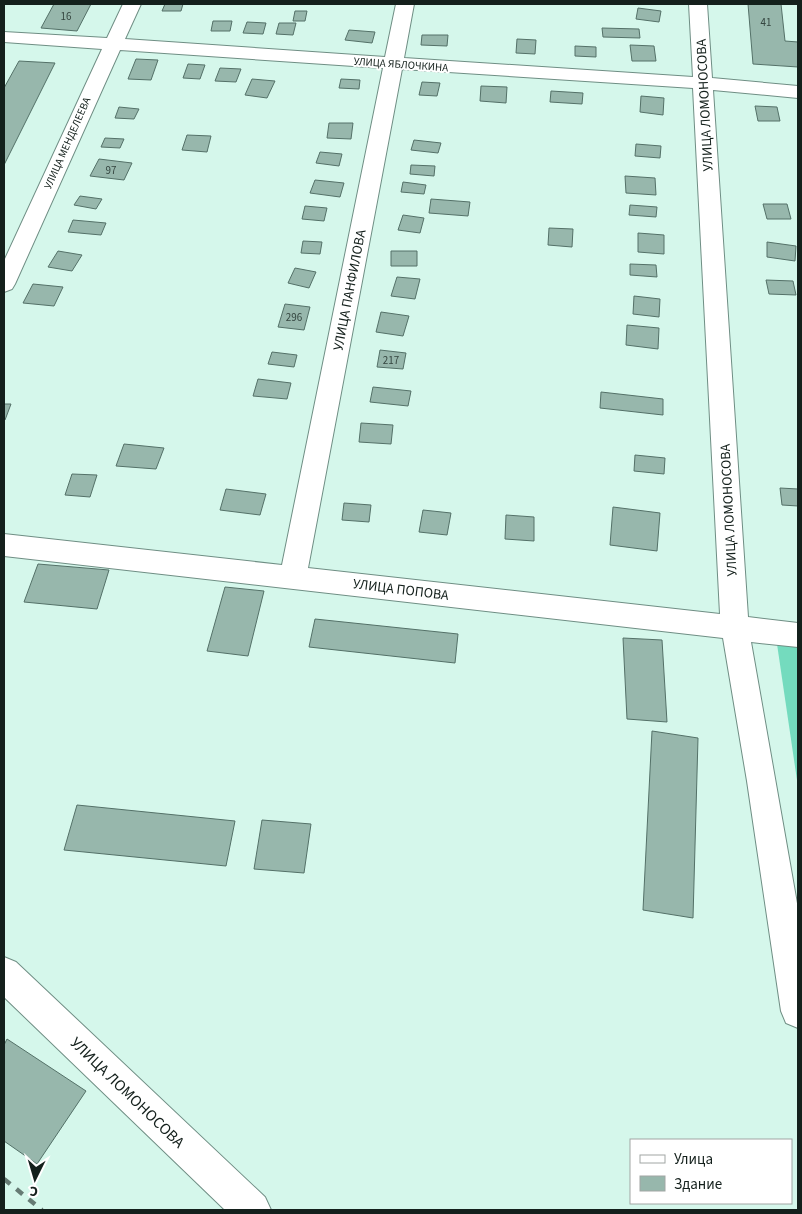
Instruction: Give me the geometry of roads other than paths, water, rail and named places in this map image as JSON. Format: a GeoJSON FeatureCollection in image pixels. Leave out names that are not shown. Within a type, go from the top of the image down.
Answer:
{"type":"FeatureCollection","features":[{"type":"Feature","properties":{"kind":"street","name":"УЛИЦА МЕНДЕЛЕЕВА"},"geometry":{"type":"LineString","coordinates":[[4,284],[112,44],[132,4]]}},
{"type":"Feature","properties":{"kind":"street","name":"УЛИЦА ПАНФИЛОВА"},"geometry":{"type":"LineString","coordinates":[[293,576],[406,4]]}},
{"type":"Feature","properties":{"kind":"street","name":"УЛИЦА ЛОМОНОСОВА"},"geometry":{"type":"LineString","coordinates":[[698,4],[735,628],[762,781],[798,1011]]}},
{"type":"Feature","properties":{"kind":"street","name":"УЛИЦА ЯБЛОЧКИНА"},"geometry":{"type":"LineString","coordinates":[[4,37],[798,92]]}},
{"type":"Feature","properties":{"kind":"street","name":"УЛИЦА ПОПОВА"},"geometry":{"type":"LineString","coordinates":[[4,545],[293,576],[798,635]]}},
{"type":"Feature","properties":{"kind":"street","name":"УЛИЦА ЛОМОНОСОВА"},"geometry":{"type":"LineString","coordinates":[[4,974],[252,1210]]}},
{"type":"Feature","properties":{"kind":"railway"},"geometry":{"type":"LineString","coordinates":[[4,1179],[42,1210]]}}]}
